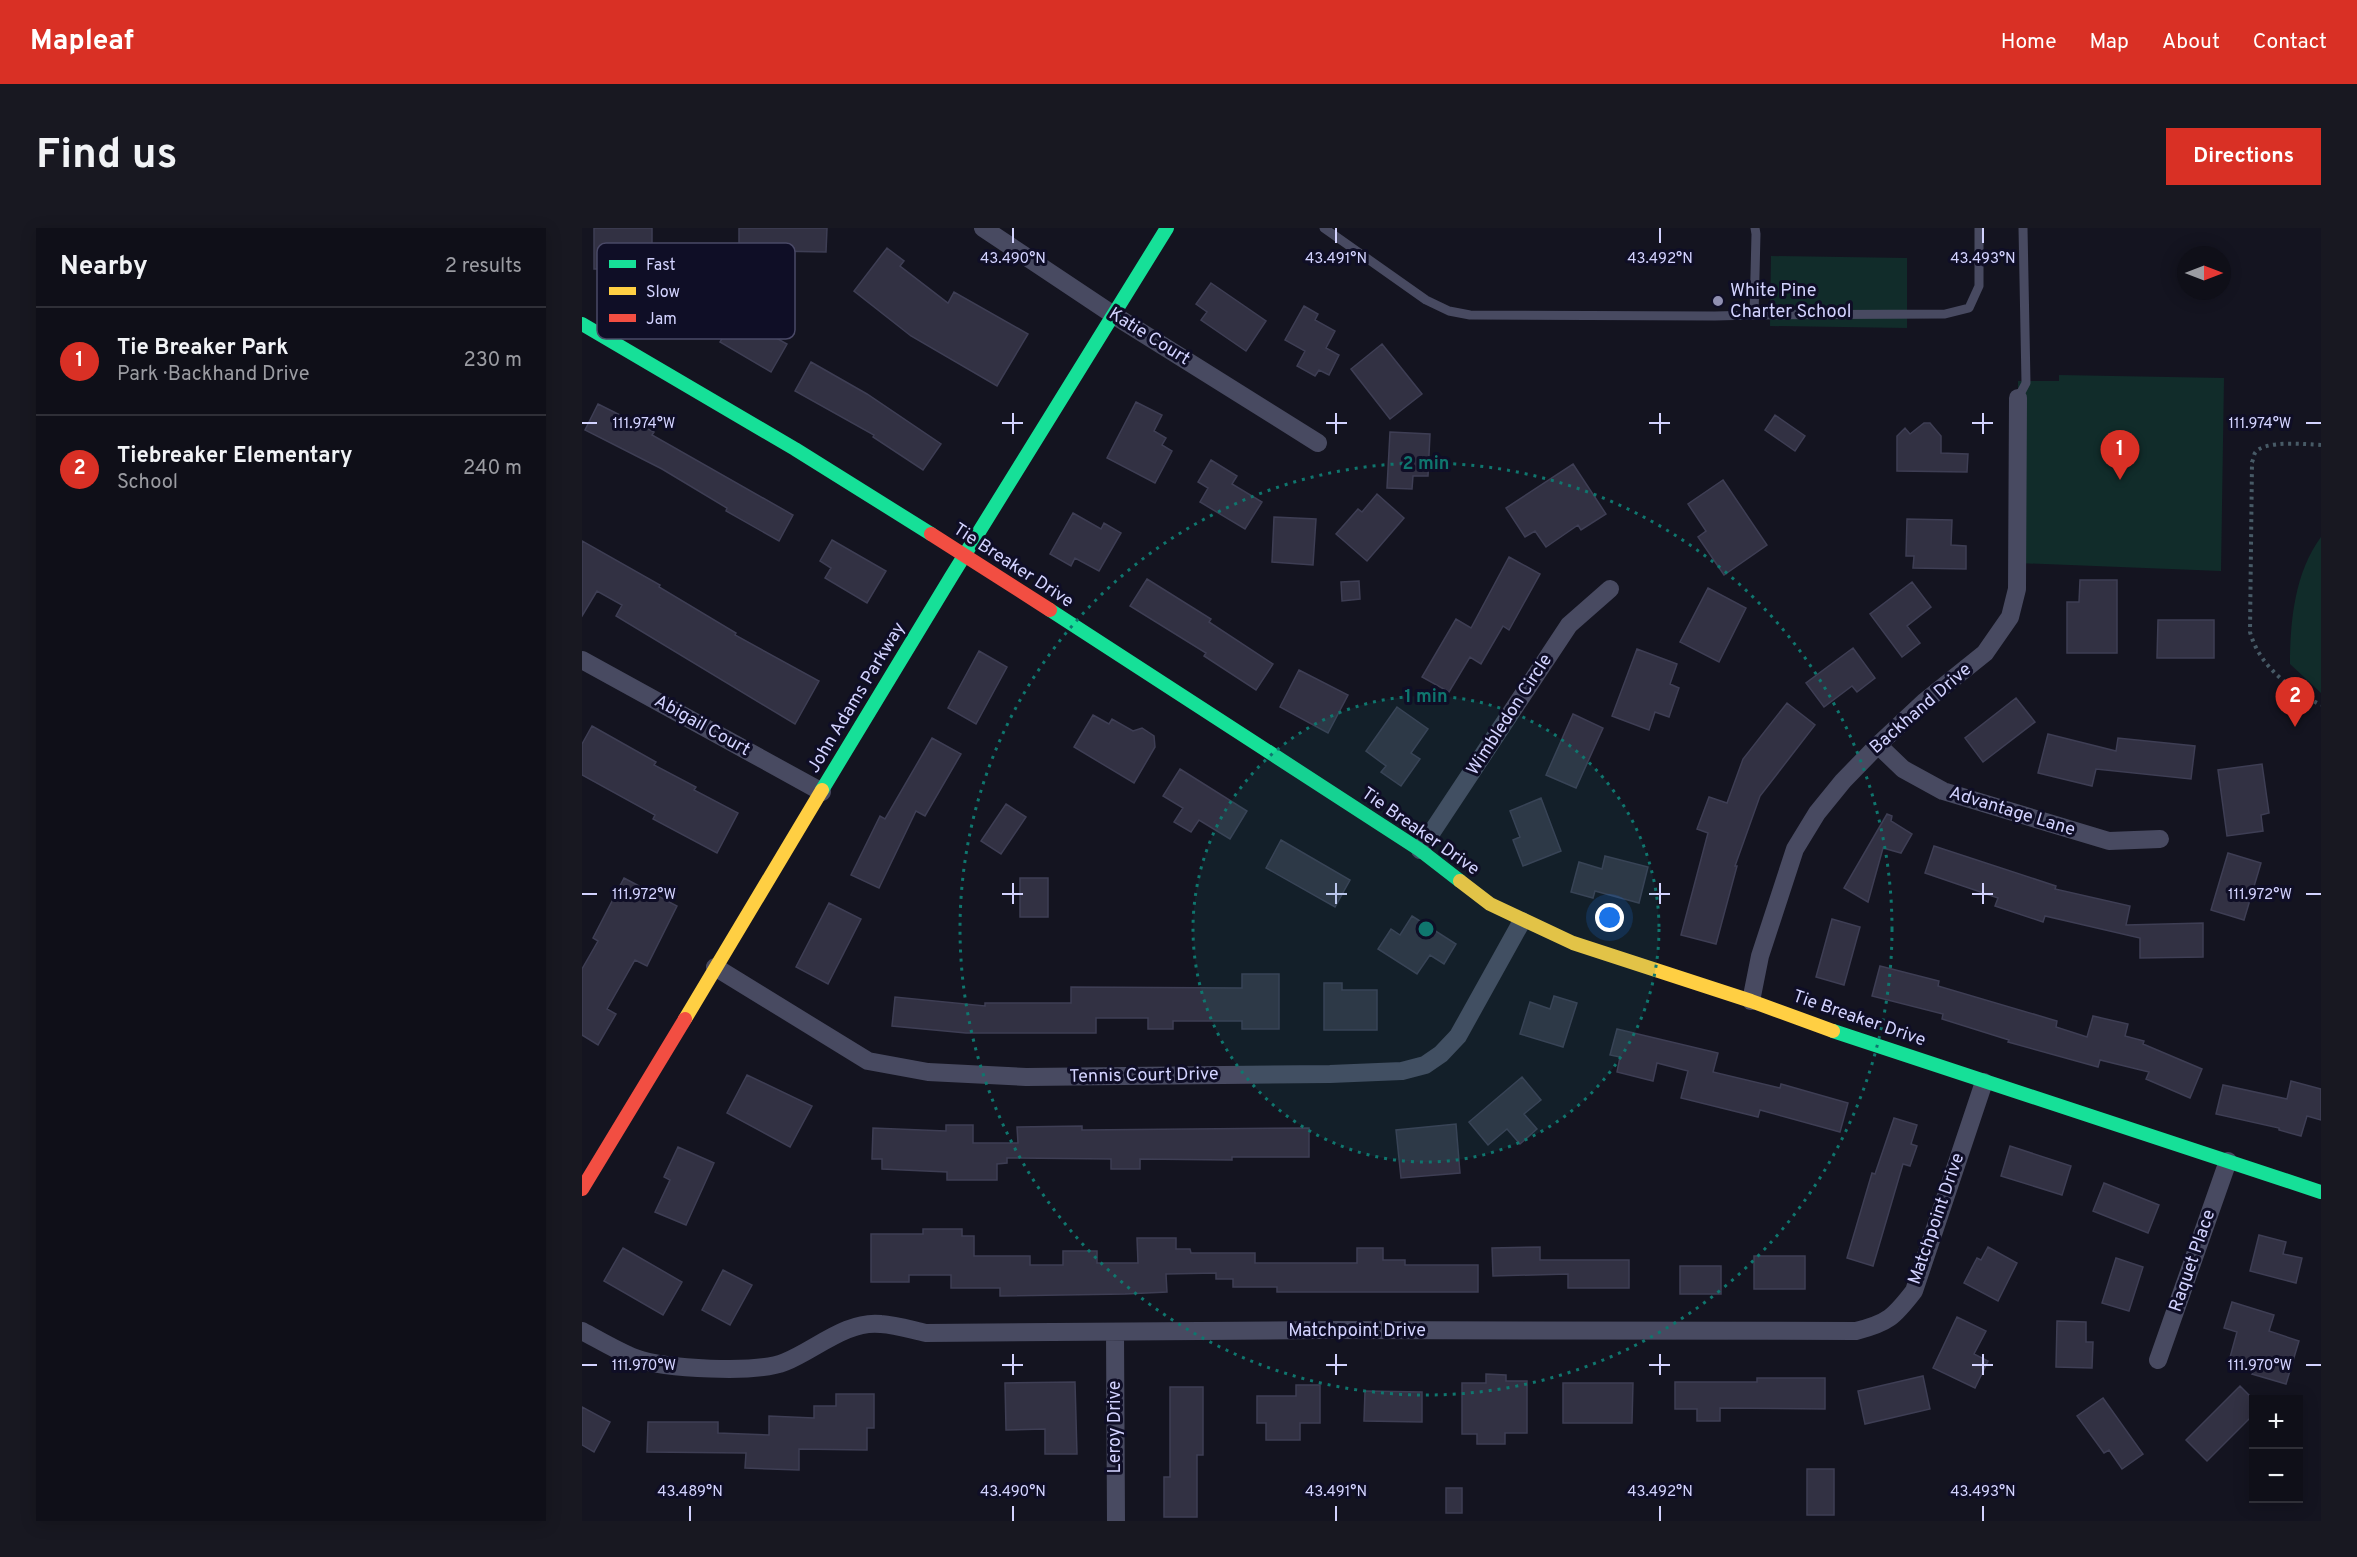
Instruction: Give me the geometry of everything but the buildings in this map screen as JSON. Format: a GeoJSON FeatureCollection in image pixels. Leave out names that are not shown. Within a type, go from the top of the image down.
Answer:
{"type":"FeatureCollection","features":[{"type":"Feature","properties":{"kind":"street","name":"Katie Court"},"geometry":{"type":"LineString","coordinates":[[983,228],[1112,314],[1318,443]]}},
{"type":"Feature","properties":{"kind":"street","name":"John Adams Parkway"},"geometry":{"type":"LineString","coordinates":[[582,1189],[964,555],[1167,228]]}},
{"type":"Feature","properties":{"kind":"street","name":"Tie Breaker Drive"},"geometry":{"type":"LineString","coordinates":[[582,324],[597,333]]}},
{"type":"Feature","properties":{"kind":"street","name":"Tie Breaker Drive"},"geometry":{"type":"LineString","coordinates":[[607,339],[808,457],[964,555],[1420,850],[1490,904],[1522,921],[1573,943],[1750,1001],[1854,1039],[1984,1082],[2029,1094],[2321,1192]]}},
{"type":"Feature","properties":{"kind":"street","name":"Backhand Drive"},"geometry":{"type":"LineString","coordinates":[[1750,1001],[1760,956],[1796,849],[1817,813],[1843,781],[1878,745],[1924,702],[1985,653],[2010,617],[2017,589],[2018,398]]}},
{"type":"Feature","properties":{"kind":"street","name":"Wimbledon Circle"},"geometry":{"type":"LineString","coordinates":[[1420,850],[1569,625],[1610,589]]}},
{"type":"Feature","properties":{"kind":"street","name":"Abigail Court"},"geometry":{"type":"LineString","coordinates":[[582,660],[822,792]]}},
{"type":"Feature","properties":{"kind":"street","name":"Advantage Lane"},"geometry":{"type":"LineString","coordinates":[[1878,745],[1903,769],[1943,791],[2109,841],[2160,839]]}},
{"type":"Feature","properties":{"kind":"street","name":"Tennis Court Drive"},"geometry":{"type":"LineString","coordinates":[[715,967],[868,1061],[928,1072],[1026,1077],[1330,1074],[1402,1071],[1425,1065],[1441,1054],[1458,1036],[1522,921]]}},
{"type":"Feature","properties":{"kind":"street","name":"Matchpoint Drive"},"geometry":{"type":"LineString","coordinates":[[582,1331],[637,1358],[672,1366],[745,1368],[783,1363],[858,1325],[881,1323],[926,1333],[1313,1330],[1856,1331],[1883,1324],[1903,1305],[1914,1290],[1984,1082]]}},
{"type":"Feature","properties":{"kind":"street","name":"Raquet Place"},"geometry":{"type":"LineString","coordinates":[[2158,1360],[2228,1161]]}},
{"type":"Feature","properties":{"kind":"street","name":"Leroy Drive"},"geometry":{"type":"LineString","coordinates":[[1114,1332],[1116,1521]]}},
{"type":"Feature","properties":{"kind":"lane"},"geometry":{"type":"LineString","coordinates":[[1324,228],[1426,300],[1449,311],[1470,315],[1946,314],[1969,308],[1979,286],[1979,228]]}},
{"type":"Feature","properties":{"kind":"lane"},"geometry":{"type":"LineString","coordinates":[[1754,315],[1755,228]]}},
{"type":"Feature","properties":{"kind":"lane"},"geometry":{"type":"LineString","coordinates":[[2018,398],[2026,383],[2023,228]]}},
{"type":"Feature","properties":{"kind":"path"},"geometry":{"type":"LineString","coordinates":[[2321,444],[2272,444],[2261,447],[2255,453],[2252,462],[2250,632],[2254,646],[2275,673],[2306,698],[2321,705]]}},
{"type":"Feature","properties":{"kind":"green space"},"geometry":{"type":"Polygon","coordinates":[[[1771,256],[1907,258],[1907,328],[1770,326],[1771,256]]]}},
{"type":"Feature","properties":{"kind":"green space"},"geometry":{"type":"Polygon","coordinates":[[[2059,375],[2224,378],[2221,571],[2017,563],[2018,381],[2059,381],[2059,375]]]}},
{"type":"Feature","properties":{"kind":"green space"},"geometry":{"type":"Polygon","coordinates":[[[2321,537],[2321,693],[2290,664],[2291,631],[2296,597],[2305,565],[2321,537]]]}},
{"type":"Feature","properties":{"kind":"traffic: fast"},"geometry":{"type":"LineString","coordinates":[[822,790],[1167,228]]}},
{"type":"Feature","properties":{"kind":"traffic: fast"},"geometry":{"type":"LineString","coordinates":[[582,324],[597,333]]}},
{"type":"Feature","properties":{"kind":"traffic: fast"},"geometry":{"type":"LineString","coordinates":[[608,339],[795,449],[931,534]]}},
{"type":"Feature","properties":{"kind":"traffic: fast"},"geometry":{"type":"LineString","coordinates":[[1050,610],[1420,850],[1460,881]]}},
{"type":"Feature","properties":{"kind":"traffic: fast"},"geometry":{"type":"LineString","coordinates":[[1833,1031],[2321,1192]]}},
{"type":"Feature","properties":{"kind":"traffic: slow"},"geometry":{"type":"LineString","coordinates":[[685,1019],[822,790]]}},
{"type":"Feature","properties":{"kind":"traffic: slow"},"geometry":{"type":"LineString","coordinates":[[1460,881],[1490,904],[1573,943],[1751,1001],[1833,1031]]}},
{"type":"Feature","properties":{"kind":"traffic: jam"},"geometry":{"type":"LineString","coordinates":[[931,534],[1050,610]]}},
{"type":"Feature","properties":{"kind":"traffic: jam"},"geometry":{"type":"LineString","coordinates":[[582,1189],[685,1019]]}},
{"type":"Feature","properties":{"kind":"place","name":"White Pine Charter School"},"geometry":{"type":"Point","coordinates":[1718,301]}},
{"type":"Feature","properties":{"kind":"place","name":"Tie Breaker Park"},"geometry":{"type":"Point","coordinates":[2120,480]}},
{"type":"Feature","properties":{"kind":"place","name":"Tiebreaker Elementary"},"geometry":{"type":"Point","coordinates":[2295,727]}}]}
